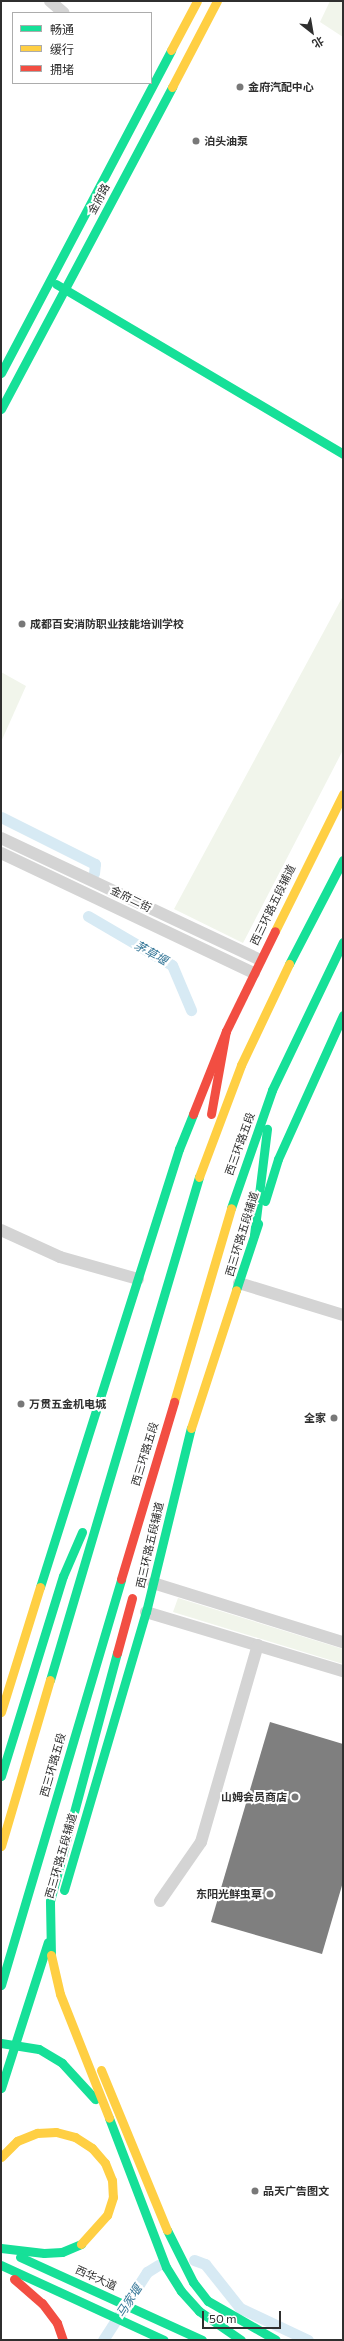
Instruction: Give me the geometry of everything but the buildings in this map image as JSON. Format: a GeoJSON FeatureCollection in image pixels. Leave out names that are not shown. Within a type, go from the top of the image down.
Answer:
{"type":"FeatureCollection","features":[{"type":"Feature","properties":{"kind":"main road","name":"金府路"},"geometry":{"type":"LineString","coordinates":[[154,80],[198,1]]}},
{"type":"Feature","properties":{"kind":"main road","name":"金府路"},"geometry":{"type":"LineString","coordinates":[[1,408],[217,1]]}},
{"type":"Feature","properties":{"kind":"main road","name":"金府路"},"geometry":{"type":"LineString","coordinates":[[1,373],[152,84]]}},
{"type":"Feature","properties":{"kind":"main road"},"geometry":{"type":"LineString","coordinates":[[50,281],[343,454]]}},
{"type":"Feature","properties":{"kind":"main road","name":"西三环路五段辅道"},"geometry":{"type":"LineString","coordinates":[[1,1712],[179,1149],[226,1031],[343,794]]}},
{"type":"Feature","properties":{"kind":"main road"},"geometry":{"type":"LineString","coordinates":[[1,1846],[203,1163],[241,1065],[305,929],[343,860]]}},
{"type":"Feature","properties":{"kind":"main road","name":"西三环路五段"},"geometry":{"type":"LineString","coordinates":[[1,1985],[156,1458],[240,1180],[272,1090],[343,942]]}},
{"type":"Feature","properties":{"kind":"main road","name":"西三环路五段辅道"},"geometry":{"type":"LineString","coordinates":[[1,2088],[57,1912],[146,1612],[187,1439],[239,1283],[278,1159],[343,1015]]}},
{"type":"Feature","properties":{"kind":"main road"},"geometry":{"type":"LineString","coordinates":[[203,1163],[226,1031]]}},
{"type":"Feature","properties":{"kind":"main road"},"geometry":{"type":"LineString","coordinates":[[254,1235],[272,1090]]}},
{"type":"Feature","properties":{"kind":"main road"},"geometry":{"type":"LineString","coordinates":[[1,1776],[63,1576],[121,1443]]}},
{"type":"Feature","properties":{"kind":"main road"},"geometry":{"type":"LineString","coordinates":[[138,1559],[156,1458]]}},
{"type":"Feature","properties":{"kind":"main road"},"geometry":{"type":"LineString","coordinates":[[132,1594],[50,1901],[48,1930],[52,1967],[60,1994],[166,2267],[181,2291],[199,2311],[241,2340]]}},
{"type":"Feature","properties":{"kind":"main road"},"geometry":{"type":"LineString","coordinates":[[57,1912],[59,1951],[68,1991],[186,2269],[208,2301],[276,2340]]}},
{"type":"Feature","properties":{"kind":"main road"},"geometry":{"type":"LineString","coordinates":[[1,2043],[12,2042],[39,2049],[62,2062],[81,2081],[109,2118]]}},
{"type":"Feature","properties":{"kind":"main road"},"geometry":{"type":"LineString","coordinates":[[1,2157],[17,2141],[37,2133],[56,2132],[75,2137],[92,2148],[105,2163],[112,2180],[113,2197],[107,2215],[81,2244],[62,2252],[44,2254],[1,2248]]}},
{"type":"Feature","properties":{"kind":"main road","name":"西华大道"},"geometry":{"type":"LineString","coordinates":[[1,2248],[202,2340]]}},
{"type":"Feature","properties":{"kind":"main road"},"geometry":{"type":"LineString","coordinates":[[1,2267],[42,2303],[57,2323],[62,2340]]}},
{"type":"Feature","properties":{"kind":"main road"},"geometry":{"type":"LineString","coordinates":[[1,2267],[164,2340]]}},
{"type":"Feature","properties":{"kind":"street"},"geometry":{"type":"LineString","coordinates":[[50,1],[63,12]]}},
{"type":"Feature","properties":{"kind":"street","name":"金府二街"},"geometry":{"type":"LineString","coordinates":[[1,838],[260,960]]}},
{"type":"Feature","properties":{"kind":"street","name":"金府二街"},"geometry":{"type":"LineString","coordinates":[[1,853],[254,973]]}},
{"type":"Feature","properties":{"kind":"street"},"geometry":{"type":"LineString","coordinates":[[1,1230],[60,1257],[138,1279]]}},
{"type":"Feature","properties":{"kind":"street"},"geometry":{"type":"LineString","coordinates":[[239,1283],[343,1315]]}},
{"type":"Feature","properties":{"kind":"street"},"geometry":{"type":"LineString","coordinates":[[153,1583],[343,1642]]}},
{"type":"Feature","properties":{"kind":"street"},"geometry":{"type":"LineString","coordinates":[[146,1612],[343,1671]]}},
{"type":"Feature","properties":{"kind":"street"},"geometry":{"type":"LineString","coordinates":[[160,1901],[201,1842],[258,1645]]}},
{"type":"Feature","properties":{"kind":"shaded area"},"geometry":{"type":"Polygon","coordinates":[[[330,1],[343,1],[343,37],[320,22],[330,1]]]}},
{"type":"Feature","properties":{"kind":"shaded area"},"geometry":{"type":"Polygon","coordinates":[[[343,596],[343,750],[243,943],[174,909],[343,596]]]}},
{"type":"Feature","properties":{"kind":"shaded area"},"geometry":{"type":"Polygon","coordinates":[[[1,672],[26,686],[1,742],[1,672]]]}},
{"type":"Feature","properties":{"kind":"shaded area"},"geometry":{"type":"Polygon","coordinates":[[[178,1598],[343,1649],[343,1664],[173,1612],[178,1598]]]}},
{"type":"Feature","properties":{"kind":"waterway","name":"茅草堰"},"geometry":{"type":"LineString","coordinates":[[1,817],[95,864],[94,873]]}},
{"type":"Feature","properties":{"kind":"waterway","name":"茅草堰"},"geometry":{"type":"LineString","coordinates":[[88,916],[172,965],[191,1010]]}},
{"type":"Feature","properties":{"kind":"waterway","name":"马家堰"},"geometry":{"type":"LineString","coordinates":[[194,2260],[205,2264],[240,2308],[308,2340]]}},
{"type":"Feature","properties":{"kind":"waterway","name":"马家堰"},"geometry":{"type":"LineString","coordinates":[[103,2340],[147,2272],[158,2265]]}},
{"type":"Feature","properties":{"kind":"traffic: fast"},"geometry":{"type":"LineString","coordinates":[[1,373],[171,50]]}},
{"type":"Feature","properties":{"kind":"traffic: fast"},"geometry":{"type":"LineString","coordinates":[[1,409],[172,87]]}},
{"type":"Feature","properties":{"kind":"traffic: fast"},"geometry":{"type":"LineString","coordinates":[[56,284],[343,454]]}},
{"type":"Feature","properties":{"kind":"traffic: fast"},"geometry":{"type":"LineString","coordinates":[[289,964],[343,860]]}},
{"type":"Feature","properties":{"kind":"traffic: fast"},"geometry":{"type":"LineString","coordinates":[[231,1208],[272,1090],[343,942]]}},
{"type":"Feature","properties":{"kind":"traffic: fast"},"geometry":{"type":"LineString","coordinates":[[265,1201],[278,1159],[343,1015]]}},
{"type":"Feature","properties":{"kind":"traffic: fast"},"geometry":{"type":"LineString","coordinates":[[40,1587],[179,1149],[193,1114]]}},
{"type":"Feature","properties":{"kind":"traffic: fast"},"geometry":{"type":"LineString","coordinates":[[254,1235],[267,1129]]}},
{"type":"Feature","properties":{"kind":"traffic: fast"},"geometry":{"type":"LineString","coordinates":[[50,1680],[199,1177]]}},
{"type":"Feature","properties":{"kind":"traffic: fast"},"geometry":{"type":"LineString","coordinates":[[236,1290],[258,1224]]}},
{"type":"Feature","properties":{"kind":"traffic: fast"},"geometry":{"type":"LineString","coordinates":[[64,1890],[146,1612],[191,1428]]}},
{"type":"Feature","properties":{"kind":"traffic: fast"},"geometry":{"type":"LineString","coordinates":[[1,1776],[63,1576],[82,1532]]}},
{"type":"Feature","properties":{"kind":"traffic: fast"},"geometry":{"type":"LineString","coordinates":[[1,1985],[121,1579]]}},
{"type":"Feature","properties":{"kind":"traffic: fast"},"geometry":{"type":"LineString","coordinates":[[51,1955],[50,1901],[117,1653]]}},
{"type":"Feature","properties":{"kind":"traffic: fast"},"geometry":{"type":"LineString","coordinates":[[1,2088],[48,1942]]}},
{"type":"Feature","properties":{"kind":"traffic: fast"},"geometry":{"type":"LineString","coordinates":[[1,2043],[39,2049],[62,2063],[95,2099]]}},
{"type":"Feature","properties":{"kind":"traffic: fast"},"geometry":{"type":"LineString","coordinates":[[109,2118],[166,2267],[181,2291],[199,2311],[241,2340]]}},
{"type":"Feature","properties":{"kind":"traffic: fast"},"geometry":{"type":"LineString","coordinates":[[167,2230],[193,2282],[208,2301],[276,2340]]}},
{"type":"Feature","properties":{"kind":"traffic: fast"},"geometry":{"type":"LineString","coordinates":[[1,2248],[44,2253],[62,2252],[81,2244]]}},
{"type":"Feature","properties":{"kind":"traffic: fast"},"geometry":{"type":"LineString","coordinates":[[20,2257],[202,2340]]}},
{"type":"Feature","properties":{"kind":"traffic: fast"},"geometry":{"type":"LineString","coordinates":[[1,2265],[164,2340]]}},
{"type":"Feature","properties":{"kind":"traffic: slow"},"geometry":{"type":"LineString","coordinates":[[171,50],[197,1]]}},
{"type":"Feature","properties":{"kind":"traffic: slow"},"geometry":{"type":"LineString","coordinates":[[172,87],[217,1]]}},
{"type":"Feature","properties":{"kind":"traffic: slow"},"geometry":{"type":"LineString","coordinates":[[275,931],[343,794]]}},
{"type":"Feature","properties":{"kind":"traffic: slow"},"geometry":{"type":"LineString","coordinates":[[199,1177],[241,1065],[289,964]]}},
{"type":"Feature","properties":{"kind":"traffic: slow"},"geometry":{"type":"LineString","coordinates":[[174,1402],[231,1208]]}},
{"type":"Feature","properties":{"kind":"traffic: slow"},"geometry":{"type":"LineString","coordinates":[[191,1428],[236,1290]]}},
{"type":"Feature","properties":{"kind":"traffic: slow"},"geometry":{"type":"LineString","coordinates":[[1,1712],[40,1587]]}},
{"type":"Feature","properties":{"kind":"traffic: slow"},"geometry":{"type":"LineString","coordinates":[[1,1846],[50,1680]]}},
{"type":"Feature","properties":{"kind":"traffic: slow"},"geometry":{"type":"LineString","coordinates":[[51,1955],[60,1994],[109,2118]]}},
{"type":"Feature","properties":{"kind":"traffic: slow"},"geometry":{"type":"LineString","coordinates":[[101,2070],[167,2230]]}},
{"type":"Feature","properties":{"kind":"traffic: slow"},"geometry":{"type":"LineString","coordinates":[[1,2157],[17,2141],[37,2133],[56,2132],[75,2137],[92,2148],[105,2163],[112,2180],[113,2197],[107,2215],[81,2244]]}},
{"type":"Feature","properties":{"kind":"traffic: jam"},"geometry":{"type":"LineString","coordinates":[[193,1114],[226,1031],[275,931]]}},
{"type":"Feature","properties":{"kind":"traffic: jam"},"geometry":{"type":"LineString","coordinates":[[211,1114],[226,1031]]}},
{"type":"Feature","properties":{"kind":"traffic: jam"},"geometry":{"type":"LineString","coordinates":[[121,1579],[174,1402]]}},
{"type":"Feature","properties":{"kind":"traffic: jam"},"geometry":{"type":"LineString","coordinates":[[117,1653],[132,1598]]}},
{"type":"Feature","properties":{"kind":"traffic: jam"},"geometry":{"type":"LineString","coordinates":[[14,2279],[42,2303],[57,2323],[63,2340]]}},
{"type":"Feature","properties":{"kind":"place","name":"金府汽配中心"},"geometry":{"type":"Point","coordinates":[240,87]}},
{"type":"Feature","properties":{"kind":"place","name":"泊头油泵"},"geometry":{"type":"Point","coordinates":[196,141]}},
{"type":"Feature","properties":{"kind":"place","name":"成都百安消防职业技能培训学校"},"geometry":{"type":"Point","coordinates":[22,624]}},
{"type":"Feature","properties":{"kind":"place","name":"万贯五金机电城"},"geometry":{"type":"Point","coordinates":[21,1404]}},
{"type":"Feature","properties":{"kind":"place","name":"全家"},"geometry":{"type":"Point","coordinates":[334,1418]}},
{"type":"Feature","properties":{"kind":"place","name":"山姆会员商店"},"geometry":{"type":"Point","coordinates":[295,1797]}},
{"type":"Feature","properties":{"kind":"place","name":"东阳光鲜虫草"},"geometry":{"type":"Point","coordinates":[270,1894]}},
{"type":"Feature","properties":{"kind":"place","name":"品天广告图文"},"geometry":{"type":"Point","coordinates":[255,2191]}}]}
